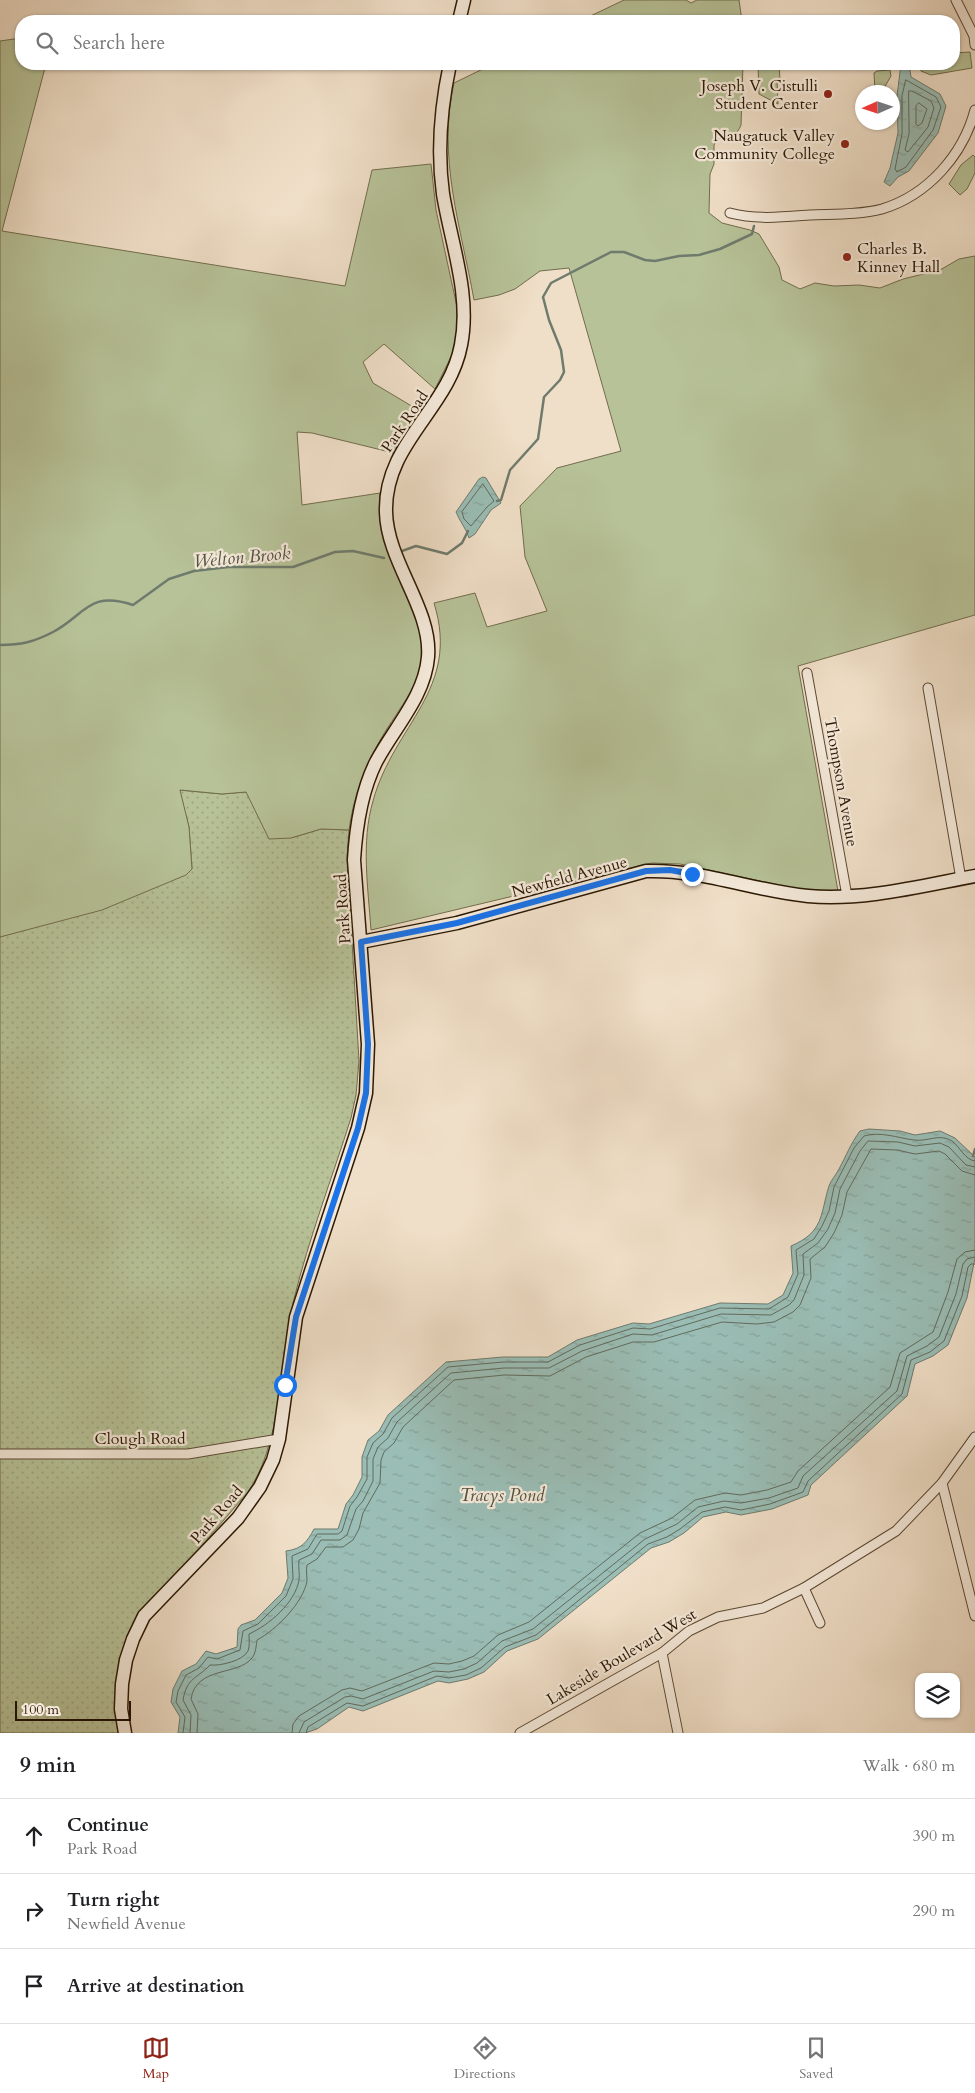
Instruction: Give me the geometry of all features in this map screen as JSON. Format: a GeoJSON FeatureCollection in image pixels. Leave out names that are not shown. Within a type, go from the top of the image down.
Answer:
{"type":"FeatureCollection","features":[{"type":"Feature","properties":{"kind":"main road"},"geometry":{"type":"LineString","coordinates":[[460,15],[464,0]]}},
{"type":"Feature","properties":{"kind":"main road","name":"Park Road"},"geometry":{"type":"LineString","coordinates":[[124,1733],[121,1709],[125,1668],[133,1640],[144,1616],[238,1518],[260,1487],[273,1460],[279,1438],[296,1317],[358,1128],[366,1093],[368,1044],[354,860],[356,831],[370,776],[423,685],[429,656],[426,630],[392,545],[386,514],[386,498],[393,467],[440,397],[452,375],[464,331],[461,280],[448,222],[441,168],[443,114],[449,70]]}},
{"type":"Feature","properties":{"kind":"main road","name":"Newfield Avenue"},"geometry":{"type":"LineString","coordinates":[[361,942],[457,923],[646,871],[670,870],[808,896],[847,896],[883,893],[975,876]]}},
{"type":"Feature","properties":{"kind":"street"},"geometry":{"type":"LineString","coordinates":[[956,0],[975,39]]}},
{"type":"Feature","properties":{"kind":"street"},"geometry":{"type":"LineString","coordinates":[[730,213],[760,218],[859,213],[882,209],[922,189],[939,175],[954,156],[966,135],[975,110]]}},
{"type":"Feature","properties":{"kind":"street","name":"Thompson Avenue"},"geometry":{"type":"LineString","coordinates":[[807,673],[847,896]]}},
{"type":"Feature","properties":{"kind":"street"},"geometry":{"type":"LineString","coordinates":[[928,688],[961,879]]}},
{"type":"Feature","properties":{"kind":"street","name":"Lakeside Boulevard West"},"geometry":{"type":"LineString","coordinates":[[520,1733],[662,1653],[688,1631],[718,1617],[763,1608],[804,1588],[896,1531],[942,1484],[975,1437]]}},
{"type":"Feature","properties":{"kind":"street","name":"Clough Road"},"geometry":{"type":"LineString","coordinates":[[0,1454],[188,1454],[279,1438]]}},
{"type":"Feature","properties":{"kind":"street"},"geometry":{"type":"LineString","coordinates":[[942,1484],[975,1616]]}},
{"type":"Feature","properties":{"kind":"street"},"geometry":{"type":"LineString","coordinates":[[804,1588],[820,1623]]}},
{"type":"Feature","properties":{"kind":"street"},"geometry":{"type":"LineString","coordinates":[[662,1653],[678,1733]]}},
{"type":"Feature","properties":{"kind":"green space"},"geometry":{"type":"Polygon","coordinates":[[[624,0],[686,0],[691,3],[697,0],[739,0],[741,15],[593,15],[624,0]]]}},
{"type":"Feature","properties":{"kind":"green space"},"geometry":{"type":"Polygon","coordinates":[[[15,39],[15,70],[44,70],[2,231],[345,286],[372,170],[431,164],[436,210],[457,307],[457,331],[452,355],[435,389],[384,344],[363,362],[373,383],[420,411],[394,453],[312,433],[297,432],[302,505],[380,493],[379,509],[385,539],[417,607],[424,644],[419,674],[413,687],[378,744],[363,775],[353,808],[349,830],[321,829],[291,838],[269,839],[246,792],[222,794],[180,790],[189,827],[192,869],[186,875],[102,910],[0,937],[0,41],[15,39]]]}},
{"type":"Feature","properties":{"kind":"green space"},"geometry":{"type":"Polygon","coordinates":[[[970,52],[972,68],[931,75],[921,71],[960,70],[960,53],[970,52]]]}},
{"type":"Feature","properties":{"kind":"green space"},"geometry":{"type":"Polygon","coordinates":[[[481,70],[743,70],[741,125],[735,134],[729,137],[718,138],[714,145],[714,164],[710,174],[709,213],[722,223],[759,234],[779,267],[782,280],[800,289],[815,283],[834,286],[859,285],[880,288],[903,279],[940,270],[959,259],[975,256],[975,615],[798,666],[838,891],[797,889],[680,864],[652,863],[371,930],[366,865],[369,817],[383,774],[395,750],[422,706],[432,684],[439,660],[440,633],[434,603],[475,593],[487,627],[547,611],[525,557],[520,506],[557,468],[621,451],[569,268],[540,271],[515,289],[499,295],[474,300],[457,219],[449,165],[449,111],[454,83],[481,70]]]}},
{"type":"Feature","properties":{"kind":"green space"},"geometry":{"type":"Polygon","coordinates":[[[758,70],[779,70],[780,80],[777,81],[778,104],[759,94],[758,70]]]}},
{"type":"Feature","properties":{"kind":"green space"},"geometry":{"type":"Polygon","coordinates":[[[890,70],[891,76],[886,85],[875,85],[874,73],[890,70]]]}},
{"type":"Feature","properties":{"kind":"green space"},"geometry":{"type":"Polygon","coordinates":[[[973,155],[975,157],[975,173],[967,189],[960,195],[949,184],[961,165],[973,155]]]}},
{"type":"Feature","properties":{"kind":"green space"},"geometry":{"type":"Polygon","coordinates":[[[179,790],[222,794],[246,792],[291,838],[321,829],[349,830],[347,856],[359,1061],[356,1095],[351,1118],[294,1299],[274,1426],[259,1473],[247,1493],[139,1619],[120,1733],[0,1733],[0,937],[192,869],[189,827],[179,790]]]}},
{"type":"Feature","properties":{"kind":"water"},"geometry":{"type":"Polygon","coordinates":[[[900,70],[910,70],[911,77],[940,94],[946,106],[938,133],[909,171],[898,177],[890,186],[884,182],[890,168],[898,130],[900,130],[900,85],[898,85],[900,70]]]}},
{"type":"Feature","properties":{"kind":"water"},"geometry":{"type":"Polygon","coordinates":[[[486,478],[501,503],[491,510],[475,534],[469,538],[456,512],[479,479],[486,478]]]}},
{"type":"Feature","properties":{"kind":"water","name":"Tracys Pond"},"geometry":{"type":"Polygon","coordinates":[[[869,1129],[900,1131],[915,1135],[940,1131],[955,1138],[975,1157],[975,1258],[967,1298],[948,1345],[933,1356],[915,1364],[907,1396],[811,1485],[808,1495],[772,1509],[741,1515],[726,1512],[703,1517],[684,1533],[669,1542],[651,1548],[538,1639],[507,1651],[484,1672],[468,1679],[449,1683],[438,1681],[363,1711],[349,1707],[317,1729],[305,1733],[178,1733],[180,1717],[171,1702],[173,1689],[182,1671],[196,1664],[206,1651],[216,1654],[237,1647],[238,1629],[241,1625],[255,1620],[282,1593],[288,1578],[286,1551],[296,1549],[303,1544],[314,1529],[338,1529],[346,1504],[362,1477],[362,1457],[368,1440],[379,1431],[388,1415],[446,1362],[503,1357],[548,1357],[577,1340],[633,1323],[649,1324],[720,1303],[768,1304],[783,1295],[793,1273],[791,1246],[802,1241],[815,1229],[822,1214],[831,1182],[860,1131],[869,1129]]]}},
{"type":"Feature","properties":{"kind":"waterway","name":"Welton Brook"},"geometry":{"type":"LineString","coordinates":[[497,501],[501,500],[510,470],[538,439],[544,397],[560,380],[564,372],[561,350],[549,320],[543,297],[551,283],[611,252],[624,252],[645,260],[655,261],[679,256],[699,255],[720,249],[752,234],[754,226]]}},
{"type":"Feature","properties":{"kind":"waterway","name":"Welton Brook"},"geometry":{"type":"LineString","coordinates":[[402,551],[416,546],[447,554],[462,543],[468,531]]}},
{"type":"Feature","properties":{"kind":"waterway","name":"Welton Brook"},"geometry":{"type":"LineString","coordinates":[[0,645],[33,641],[53,632],[88,606],[97,602],[106,600],[133,605],[169,579],[194,571],[228,567],[293,567],[335,552],[353,551],[384,558]]}},
{"type":"Feature","properties":{"kind":"waterway"},"geometry":{"type":"LineString","coordinates":[[973,1156],[975,1149]]}},
{"type":"Feature","properties":{"kind":"place","name":"Joseph V. Cistulli Student Center"},"geometry":{"type":"Point","coordinates":[828,94]}},
{"type":"Feature","properties":{"kind":"place","name":"Naugatuck Valley Community College"},"geometry":{"type":"Point","coordinates":[845,144]}},
{"type":"Feature","properties":{"kind":"place","name":"Charles B. Kinney Hall"},"geometry":{"type":"Point","coordinates":[847,257]}},
{"type":"Feature","properties":{"kind":"route"},"geometry":{"type":"LineString","coordinates":[[285,1385],[296,1317],[358,1128],[366,1093],[368,1044],[361,942],[457,923],[646,871],[670,870],[692,874]]}}]}
